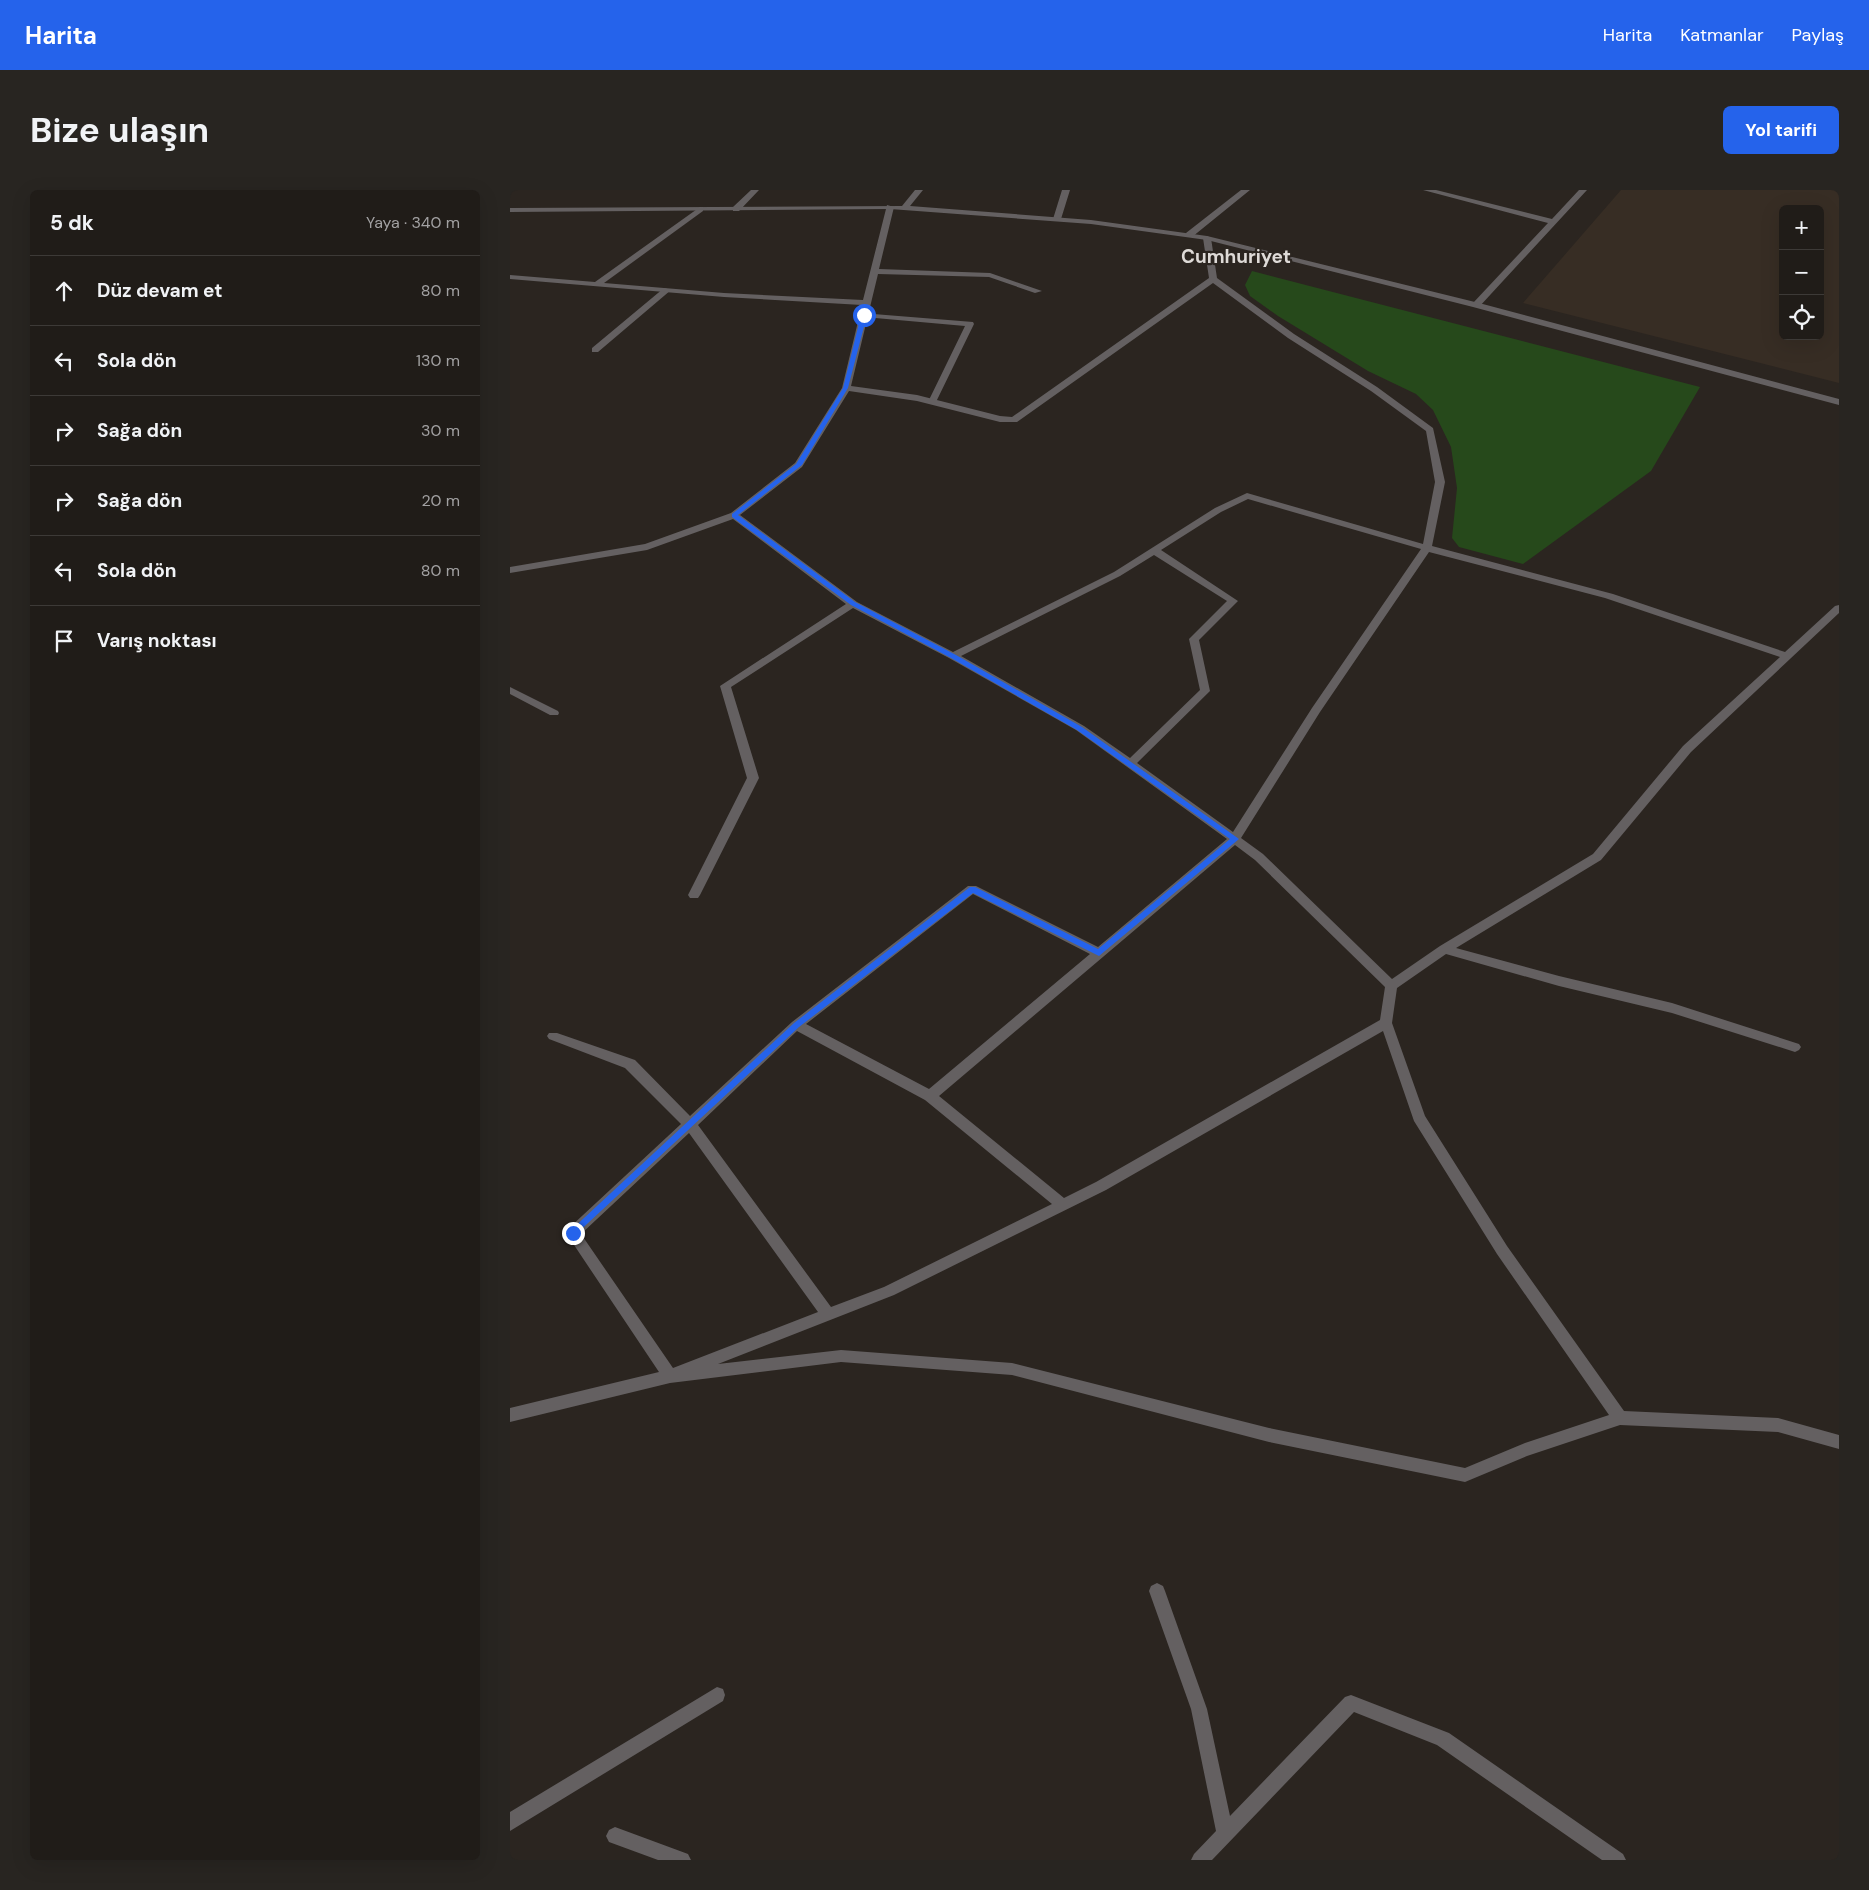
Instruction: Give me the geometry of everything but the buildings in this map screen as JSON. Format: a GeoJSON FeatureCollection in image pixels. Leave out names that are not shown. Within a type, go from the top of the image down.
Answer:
{"type":"FeatureCollection","features":[{"type":"Feature","properties":{"kind":"street"},"geometry":{"type":"LineString","coordinates":[[736,208],[755,190]]}},
{"type":"Feature","properties":{"kind":"street"},"geometry":{"type":"LineString","coordinates":[[904,208],[919,190]]}},
{"type":"Feature","properties":{"kind":"street"},"geometry":{"type":"LineString","coordinates":[[1057,219],[1066,190]]}},
{"type":"Feature","properties":{"kind":"street"},"geometry":{"type":"LineString","coordinates":[[1189,235],[1246,190]]}},
{"type":"Feature","properties":{"kind":"street"},"geometry":{"type":"LineString","coordinates":[[1427,190],[1554,222]]}},
{"type":"Feature","properties":{"kind":"street"},"geometry":{"type":"LineString","coordinates":[[1476,305],[1583,190]]}},
{"type":"Feature","properties":{"kind":"street"},"geometry":{"type":"LineString","coordinates":[[510,570],[647,547],[734,515],[799,465],[846,388],[890,207]]}},
{"type":"Feature","properties":{"kind":"street"},"geometry":{"type":"LineString","coordinates":[[510,210],[890,207],[1057,219],[1189,235],[1476,305],[1839,402]]}},
{"type":"Feature","properties":{"kind":"street"},"geometry":{"type":"LineString","coordinates":[[597,284],[700,209]]}},
{"type":"Feature","properties":{"kind":"street"},"geometry":{"type":"LineString","coordinates":[[930,1096],[1235,839],[1316,710],[1427,548],[1440,482],[1430,430],[1374,389],[1291,336],[1213,279],[1207,238]]}},
{"type":"Feature","properties":{"kind":"street"},"geometry":{"type":"LineString","coordinates":[[874,271],[990,275],[1038,291]]}},
{"type":"Feature","properties":{"kind":"street"},"geometry":{"type":"LineString","coordinates":[[510,277],[667,290],[867,302]]}},
{"type":"Feature","properties":{"kind":"street"},"geometry":{"type":"LineString","coordinates":[[846,388],[932,402],[1000,419],[1014,420],[1213,279]]}},
{"type":"Feature","properties":{"kind":"street"},"geometry":{"type":"LineString","coordinates":[[594,350],[667,290]]}},
{"type":"Feature","properties":{"kind":"street"},"geometry":{"type":"LineString","coordinates":[[864,315],[970,324],[932,402]]}},
{"type":"Feature","properties":{"kind":"street"},"geometry":{"type":"LineString","coordinates":[[954,656],[1117,574],[1218,510],[1248,496],[1427,548],[1513,569],[1609,596],[1788,656]]}},
{"type":"Feature","properties":{"kind":"street"},"geometry":{"type":"LineString","coordinates":[[734,515],[853,604],[954,656],[1080,728],[1235,839],[1259,857],[1390,986]]}},
{"type":"Feature","properties":{"kind":"street"},"geometry":{"type":"LineString","coordinates":[[1130,764],[1205,691],[1194,639],[1233,601],[1155,551]]}},
{"type":"Feature","properties":{"kind":"street"},"geometry":{"type":"LineString","coordinates":[[694,896],[753,778],[726,686],[853,604]]}},
{"type":"Feature","properties":{"kind":"street"},"geometry":{"type":"LineString","coordinates":[[1620,1418],[1502,1250],[1419,1117],[1386,1023],[1390,986],[1444,948],[1597,857],[1687,750],[1839,608]]}},
{"type":"Feature","properties":{"kind":"street"},"geometry":{"type":"LineString","coordinates":[[510,690],[554,713]]}},
{"type":"Feature","properties":{"kind":"street"},"geometry":{"type":"LineString","coordinates":[[670,1376],[573,1233],[796,1025],[972,889],[1099,953]]}},
{"type":"Feature","properties":{"kind":"street"},"geometry":{"type":"LineString","coordinates":[[1444,948],[1559,981],[1672,1008],[1795,1047]]}},
{"type":"Feature","properties":{"kind":"street"},"geometry":{"type":"LineString","coordinates":[[670,1376],[889,1291],[1064,1205],[1102,1186],[1386,1023]]}},
{"type":"Feature","properties":{"kind":"street"},"geometry":{"type":"LineString","coordinates":[[796,1025],[930,1096],[1064,1205]]}},
{"type":"Feature","properties":{"kind":"street"},"geometry":{"type":"LineString","coordinates":[[553,1036],[630,1064],[690,1124],[828,1314]]}},
{"type":"Feature","properties":{"kind":"street"},"geometry":{"type":"LineString","coordinates":[[510,1415],[670,1376],[841,1356],[1012,1369],[1269,1435],[1465,1475],[1525,1450],[1620,1418],[1778,1425],[1839,1442]]}},
{"type":"Feature","properties":{"kind":"street"},"geometry":{"type":"LineString","coordinates":[[1157,1591],[1199,1709],[1225,1834]]}},
{"type":"Feature","properties":{"kind":"street"},"geometry":{"type":"LineString","coordinates":[[510,1822],[717,1695]]}},
{"type":"Feature","properties":{"kind":"street"},"geometry":{"type":"LineString","coordinates":[[1200,1860],[1351,1703],[1443,1739],[1617,1860]]}},
{"type":"Feature","properties":{"kind":"street"},"geometry":{"type":"LineString","coordinates":[[615,1836],[682,1860]]}},
{"type":"Feature","properties":{"kind":"shaded area"},"geometry":{"type":"Polygon","coordinates":[[[1621,190],[1839,190],[1839,383],[1523,303],[1621,190]]]}},
{"type":"Feature","properties":{"kind":"green space"},"geometry":{"type":"Polygon","coordinates":[[[1252,271],[1700,387],[1651,471],[1523,564],[1459,547],[1452,538],[1457,488],[1451,447],[1433,410],[1416,394],[1368,371],[1278,316],[1250,296],[1245,285],[1252,271]]]}},
{"type":"Feature","properties":{"kind":"district","name":"Cumhuriyet"},"geometry":{"type":"Point","coordinates":[1236,256]}},
{"type":"Feature","properties":{"kind":"route"},"geometry":{"type":"LineString","coordinates":[[573,1233],[796,1025],[972,889],[1099,953],[1235,839],[1080,728],[954,656],[853,604],[734,515],[799,465],[846,388],[864,315]]}}]}
